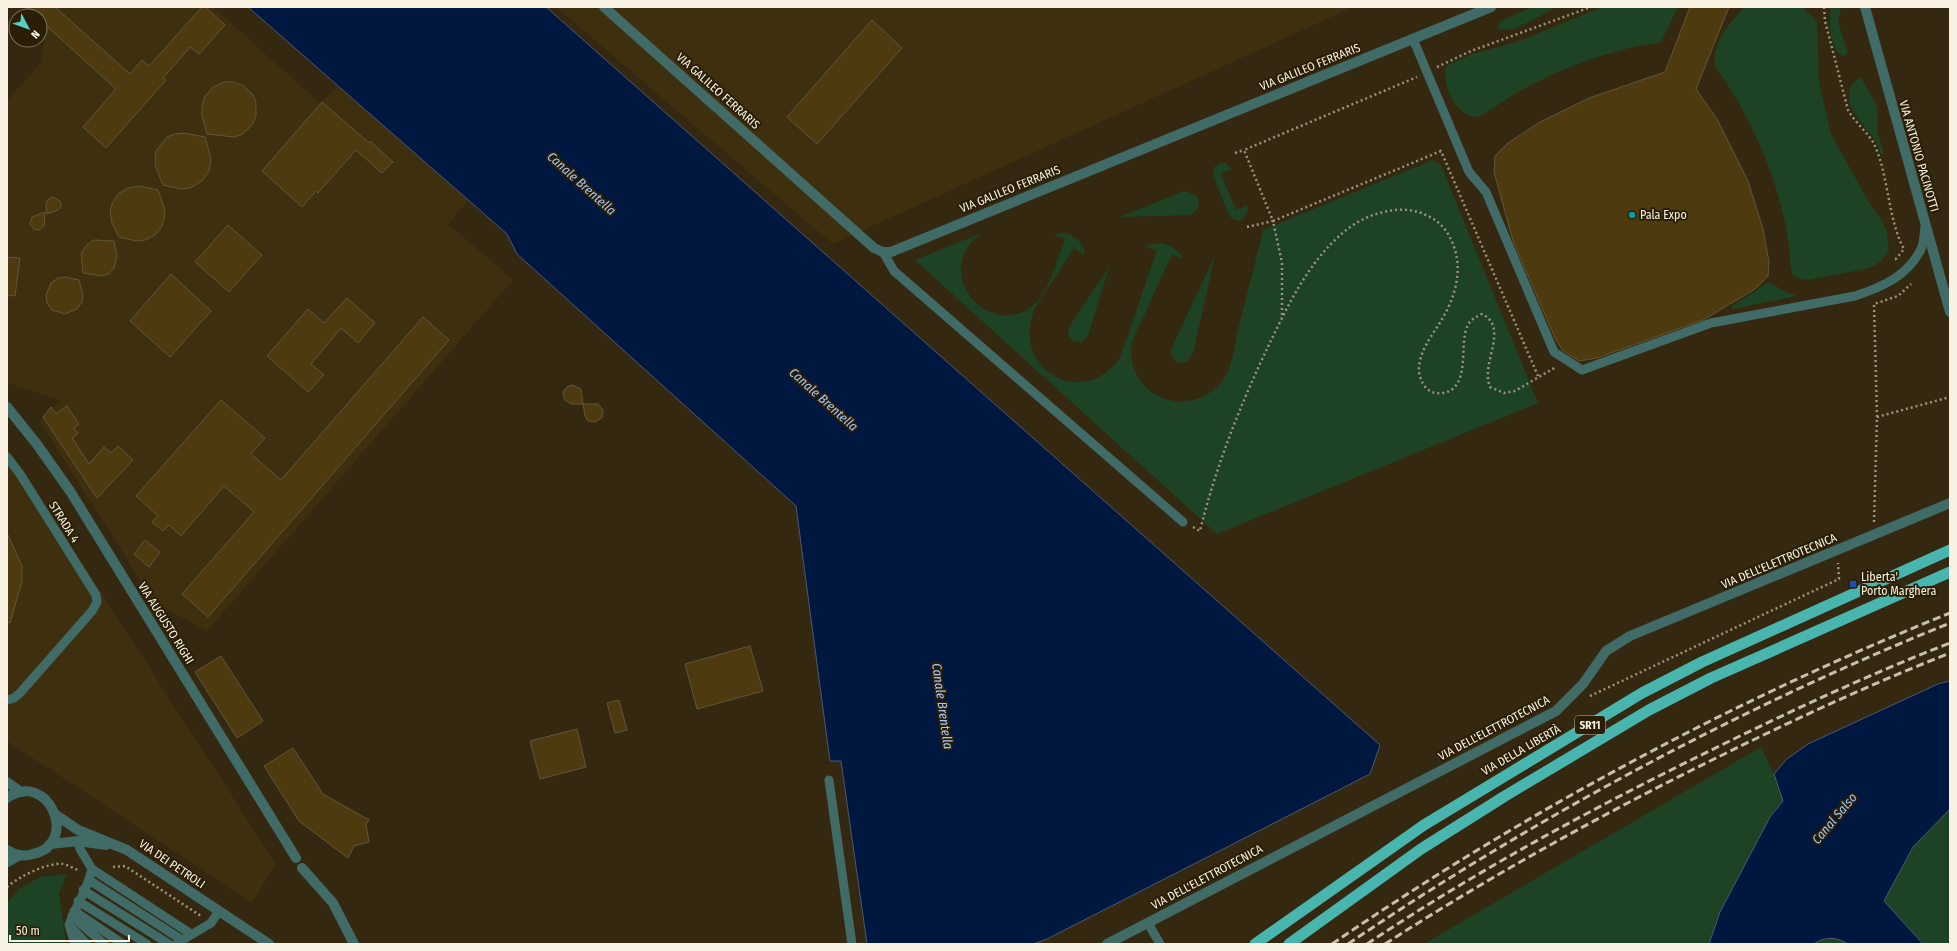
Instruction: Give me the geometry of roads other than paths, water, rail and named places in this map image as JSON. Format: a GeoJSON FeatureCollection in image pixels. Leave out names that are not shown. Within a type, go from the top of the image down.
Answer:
{"type":"FeatureCollection","features":[{"type":"Feature","properties":{"kind":"highway","name":"VIA DELLA LIBERTÀ"},"geometry":{"type":"LineString","coordinates":[[1255,944],[1424,825],[1495,780],[1568,739],[1642,693],[1702,662],[1950,550]]}},
{"type":"Feature","properties":{"kind":"highway","name":"SR11"},"geometry":{"type":"LineString","coordinates":[[1289,944],[1421,849],[1505,796],[1649,710],[1711,678],[1950,572]]}},
{"type":"Feature","properties":{"kind":"street","name":"VIA GALILEO FERRARIS"},"geometry":{"type":"LineString","coordinates":[[604,7],[874,248],[883,252],[891,252],[1490,7]]}},
{"type":"Feature","properties":{"kind":"street","name":"VIA ANTONIO PACINOTTI"},"geometry":{"type":"LineString","coordinates":[[1865,7],[1925,227],[1950,312]]}},
{"type":"Feature","properties":{"kind":"street","name":"VIA AUGUSTO RIGHI"},"geometry":{"type":"LineString","coordinates":[[7,407],[36,443],[70,491],[296,858]]}},
{"type":"Feature","properties":{"kind":"street","name":"VIA DELL'ELETTROTECNICA"},"geometry":{"type":"LineString","coordinates":[[1106,944],[1556,711],[1583,684],[1606,651],[1630,636],[1950,503]]}},
{"type":"Feature","properties":{"kind":"street"},"geometry":{"type":"LineString","coordinates":[[7,782],[21,792]]}},
{"type":"Feature","properties":{"kind":"street"},"geometry":{"type":"LineString","coordinates":[[7,798],[21,792]]}},
{"type":"Feature","properties":{"kind":"street","name":"VIA DEI PETROLI"},"geometry":{"type":"LineString","coordinates":[[21,792],[30,792],[42,797],[52,806],[56,815],[78,830],[127,850],[268,944]]}},
{"type":"Feature","properties":{"kind":"street"},"geometry":{"type":"LineString","coordinates":[[7,850],[20,855],[36,854],[50,844],[55,835],[57,825],[56,815]]}},
{"type":"Feature","properties":{"kind":"street"},"geometry":{"type":"LineString","coordinates":[[50,844],[78,841],[101,844],[127,850]]}},
{"type":"Feature","properties":{"kind":"street"},"geometry":{"type":"LineString","coordinates":[[7,862],[20,855]]}},
{"type":"Feature","properties":{"kind":"street"},"geometry":{"type":"LineString","coordinates":[[302,868],[333,903],[354,944]]}},
{"type":"Feature","properties":{"kind":"lane"},"geometry":{"type":"LineString","coordinates":[[1413,39],[1469,172],[1486,192],[1554,352],[1582,370],[1711,323],[1855,296],[1878,289],[1887,285],[1907,269],[1921,248],[1925,227]]}},
{"type":"Feature","properties":{"kind":"lane"},"geometry":{"type":"LineString","coordinates":[[883,252],[894,271],[1183,522]]}},
{"type":"Feature","properties":{"kind":"lane","name":"STRADA 4"},"geometry":{"type":"LineString","coordinates":[[7,457],[20,474],[96,594],[97,602],[92,611],[20,693],[14,698],[7,700]]}},
{"type":"Feature","properties":{"kind":"lane"},"geometry":{"type":"LineString","coordinates":[[829,780],[852,944]]}},
{"type":"Feature","properties":{"kind":"lane"},"geometry":{"type":"LineString","coordinates":[[78,841],[80,849],[92,869],[191,934]]}},
{"type":"Feature","properties":{"kind":"lane"},"geometry":{"type":"LineString","coordinates":[[75,944],[72,918],[78,901],[89,880],[92,869]]}},
{"type":"Feature","properties":{"kind":"lane"},"geometry":{"type":"LineString","coordinates":[[89,880],[179,942],[211,923],[219,911]]}},
{"type":"Feature","properties":{"kind":"lane"},"geometry":{"type":"LineString","coordinates":[[83,890],[169,944]]}},
{"type":"Feature","properties":{"kind":"lane"},"geometry":{"type":"LineString","coordinates":[[78,901],[147,944]]}},
{"type":"Feature","properties":{"kind":"lane"},"geometry":{"type":"LineString","coordinates":[[72,918],[87,944]]}},
{"type":"Feature","properties":{"kind":"lane"},"geometry":{"type":"LineString","coordinates":[[72,918],[104,944]]}},
{"type":"Feature","properties":{"kind":"lane"},"geometry":{"type":"LineString","coordinates":[[72,918],[124,944]]}},
{"type":"Feature","properties":{"kind":"lane"},"geometry":{"type":"LineString","coordinates":[[1148,923],[1160,944]]}},
{"type":"Feature","properties":{"kind":"water","name":"Canale Brentella"},"geometry":{"type":"Polygon","coordinates":[[[248,7],[546,7],[1380,745],[1370,774],[1047,939],[1033,944],[867,944],[841,761],[830,761],[796,506],[517,254],[507,234],[248,7]]]}},
{"type":"Feature","properties":{"kind":"water","name":"Canal Salso"},"geometry":{"type":"Polygon","coordinates":[[[1950,681],[1950,809],[1913,847],[1884,901],[1923,944],[1848,944],[1831,938],[1818,941],[1814,944],[1709,944],[1720,912],[1770,817],[1783,801],[1774,774],[1787,759],[1808,744],[1938,684],[1950,681]]]}},
{"type":"Feature","properties":{"kind":"railway"},"geometry":{"type":"LineString","coordinates":[[1332,944],[1405,895],[1479,849],[1555,804],[1632,762],[1710,721],[1789,683],[1950,613]]}},
{"type":"Feature","properties":{"kind":"railway"},"geometry":{"type":"LineString","coordinates":[[1348,944],[1419,897],[1492,852],[1565,809],[1640,768],[1716,728],[1793,691],[1950,623]]}},
{"type":"Feature","properties":{"kind":"railway"},"geometry":{"type":"LineString","coordinates":[[1367,944],[1445,894],[1608,802],[1819,698],[1950,643]]}},
{"type":"Feature","properties":{"kind":"railway"},"geometry":{"type":"LineString","coordinates":[[1385,944],[1424,919],[1544,848],[1667,783],[1738,747],[1828,705],[1950,653]]}},
{"type":"Feature","properties":{"kind":"place","name":"Pala Expo"},"geometry":{"type":"Point","coordinates":[1632,215]}},
{"type":"Feature","properties":{"kind":"place","name":"Liberta' Porto Marghera"},"geometry":{"type":"Point","coordinates":[1853,584]}}]}
